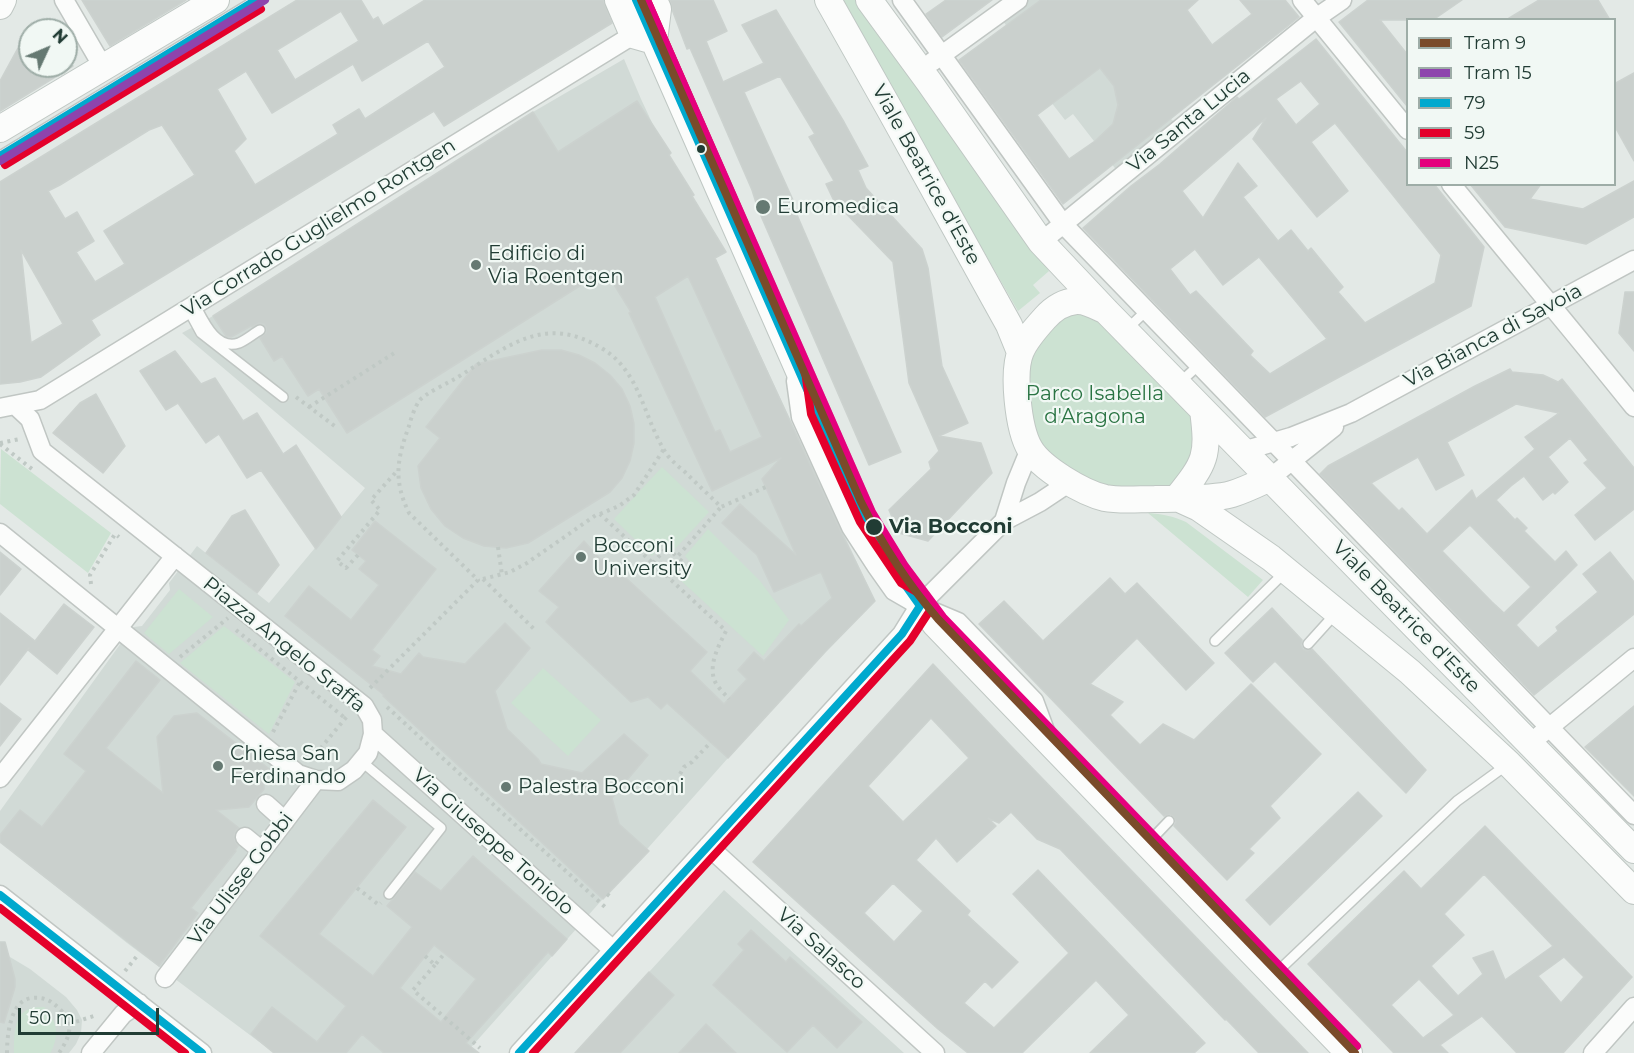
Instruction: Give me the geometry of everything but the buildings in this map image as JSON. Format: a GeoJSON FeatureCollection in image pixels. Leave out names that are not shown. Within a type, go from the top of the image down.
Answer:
{"type":"FeatureCollection","features":[{"type":"Feature","properties":{"kind":"main road"},"geometry":{"type":"LineString","coordinates":[[0,6],[3,0]]}},
{"type":"Feature","properties":{"kind":"main road"},"geometry":{"type":"LineString","coordinates":[[0,129],[216,0]]}},
{"type":"Feature","properties":{"kind":"main road"},"geometry":{"type":"LineString","coordinates":[[618,0],[644,38],[793,361],[862,517],[888,561],[920,606],[941,629],[1349,1053]]}},
{"type":"Feature","properties":{"kind":"main road"},"geometry":{"type":"LineString","coordinates":[[644,38],[658,9],[654,0]]}},
{"type":"Feature","properties":{"kind":"main road","name":"Viale Beatrice d'Este"},"geometry":{"type":"LineString","coordinates":[[828,0],[1009,325],[1020,352]]}},
{"type":"Feature","properties":{"kind":"main road","name":"Viale Beatrice d'Este"},"geometry":{"type":"LineString","coordinates":[[869,0],[1041,242],[1270,478],[1539,736],[1634,850]]}},
{"type":"Feature","properties":{"kind":"main road"},"geometry":{"type":"LineString","coordinates":[[1106,311],[1089,303],[1078,301],[1064,303],[1034,330],[1020,352],[1017,400],[1021,425],[1030,449],[1049,469],[1088,493],[1106,498],[1231,495],[1270,478]]}},
{"type":"Feature","properties":{"kind":"main road"},"geometry":{"type":"LineString","coordinates":[[1177,498],[1192,479],[1206,450],[1203,410]]}},
{"type":"Feature","properties":{"kind":"main road","name":"Viale Beatrice d'Este"},"geometry":{"type":"LineString","coordinates":[[1177,498],[1199,508],[1286,571],[1410,672],[1509,764],[1634,891]]}},
{"type":"Feature","properties":{"kind":"street"},"geometry":{"type":"LineString","coordinates":[[63,0],[104,66]]}},
{"type":"Feature","properties":{"kind":"street","name":"Viale Beatrice d'Este"},"geometry":{"type":"LineString","coordinates":[[902,0],[1063,224],[1291,460],[1539,736],[1634,815]]}},
{"type":"Feature","properties":{"kind":"street"},"geometry":{"type":"LineString","coordinates":[[921,71],[1018,0]]}},
{"type":"Feature","properties":{"kind":"street"},"geometry":{"type":"LineString","coordinates":[[1302,0],[1406,129]]}},
{"type":"Feature","properties":{"kind":"street","name":"Via Santa Lucia"},"geometry":{"type":"LineString","coordinates":[[1063,224],[1316,18],[1342,0]]}},
{"type":"Feature","properties":{"kind":"street","name":"Via Corrado Guglielmo Rontgen"},"geometry":{"type":"LineString","coordinates":[[8,406],[40,400],[191,307],[644,38]]}},
{"type":"Feature","properties":{"kind":"street"},"geometry":{"type":"LineString","coordinates":[[1453,186],[1634,407]]}},
{"type":"Feature","properties":{"kind":"street"},"geometry":{"type":"LineString","coordinates":[[1041,242],[1063,224]]}},
{"type":"Feature","properties":{"kind":"street","name":"Via Bianca di Savoia"},"geometry":{"type":"LineString","coordinates":[[1243,451],[1274,443],[1351,413],[1634,260]]}},
{"type":"Feature","properties":{"kind":"street","name":"Piazza Angelo Sraffa"},"geometry":{"type":"LineString","coordinates":[[8,406],[30,419],[42,451],[311,664],[364,696],[364,706],[372,720],[373,734],[368,753],[354,770],[338,781],[307,777]]}},
{"type":"Feature","properties":{"kind":"street","name":"Via Bianca di Savoia"},"geometry":{"type":"LineString","coordinates":[[1270,478],[1351,413]]}},
{"type":"Feature","properties":{"kind":"street"},"geometry":{"type":"LineString","coordinates":[[1004,521],[1030,449]]}},
{"type":"Feature","properties":{"kind":"street"},"geometry":{"type":"LineString","coordinates":[[519,1053],[902,634],[920,606],[1004,521],[1040,502],[1070,482]]}},
{"type":"Feature","properties":{"kind":"street"},"geometry":{"type":"LineString","coordinates":[[0,533],[265,748],[307,777]]}},
{"type":"Feature","properties":{"kind":"street"},"geometry":{"type":"LineString","coordinates":[[0,778],[125,634],[182,562]]}},
{"type":"Feature","properties":{"kind":"street"},"geometry":{"type":"LineString","coordinates":[[1539,736],[1634,658]]}},
{"type":"Feature","properties":{"kind":"street","name":"Via Giuseppe Toniolo"},"geometry":{"type":"LineString","coordinates":[[373,734],[613,950]]}},
{"type":"Feature","properties":{"kind":"street","name":"Via Ulisse Gobbi"},"geometry":{"type":"LineString","coordinates":[[165,978],[184,943],[285,821],[307,777]]}},
{"type":"Feature","properties":{"kind":"street"},"geometry":{"type":"LineString","coordinates":[[266,804],[285,821]]}},
{"type":"Feature","properties":{"kind":"street"},"geometry":{"type":"LineString","coordinates":[[245,837],[262,851]]}},
{"type":"Feature","properties":{"kind":"street","name":"Via Salasco"},"geometry":{"type":"LineString","coordinates":[[708,846],[935,1053]]}},
{"type":"Feature","properties":{"kind":"street"},"geometry":{"type":"LineString","coordinates":[[0,895],[202,1053]]}},
{"type":"Feature","properties":{"kind":"street"},"geometry":{"type":"LineString","coordinates":[[91,1053],[123,1014],[139,1003]]}},
{"type":"Feature","properties":{"kind":"street"},"geometry":{"type":"LineString","coordinates":[[1593,1053],[1634,1007]]}},
{"type":"Feature","properties":{"kind":"lane"},"geometry":{"type":"LineString","coordinates":[[0,156],[256,0]]}},
{"type":"Feature","properties":{"kind":"lane"},"geometry":{"type":"LineString","coordinates":[[636,0],[644,38]]}},
{"type":"Feature","properties":{"kind":"lane"},"geometry":{"type":"LineString","coordinates":[[191,307],[208,330],[230,345],[260,330]]}},
{"type":"Feature","properties":{"kind":"lane"},"geometry":{"type":"LineString","coordinates":[[191,307],[201,333],[283,397]]}},
{"type":"Feature","properties":{"kind":"lane"},"geometry":{"type":"LineString","coordinates":[[1125,330],[1146,311]]}},
{"type":"Feature","properties":{"kind":"lane"},"geometry":{"type":"LineString","coordinates":[[1177,384],[1199,365]]}},
{"type":"Feature","properties":{"kind":"lane"},"geometry":{"type":"LineString","coordinates":[[1215,641],[1286,571]]}},
{"type":"Feature","properties":{"kind":"lane"},"geometry":{"type":"LineString","coordinates":[[1308,644],[1338,612]]}},
{"type":"Feature","properties":{"kind":"lane"},"geometry":{"type":"LineString","coordinates":[[361,761],[441,828],[389,894]]}},
{"type":"Feature","properties":{"kind":"lane"},"geometry":{"type":"LineString","coordinates":[[1274,975],[1457,801],[1509,764]]}},
{"type":"Feature","properties":{"kind":"lane"},"geometry":{"type":"LineString","coordinates":[[1147,843],[1169,821]]}},
{"type":"Feature","properties":{"kind":"path"},"geometry":{"type":"LineString","coordinates":[[536,631],[409,513],[397,471],[403,443],[420,400],[512,344],[540,333],[578,336],[616,358],[630,376],[669,458],[721,507]]}},
{"type":"Feature","properties":{"kind":"path"},"geometry":{"type":"LineString","coordinates":[[309,407],[396,352]]}},
{"type":"Feature","properties":{"kind":"path"},"geometry":{"type":"LineString","coordinates":[[0,443],[30,437]]}},
{"type":"Feature","properties":{"kind":"path"},"geometry":{"type":"LineString","coordinates":[[307,777],[345,718],[368,689],[481,580],[502,575],[527,563],[596,515],[618,506],[634,495],[664,449]]}},
{"type":"Feature","properties":{"kind":"path"},"geometry":{"type":"LineString","coordinates":[[358,555],[346,568],[338,561],[380,510],[371,500],[397,471]]}},
{"type":"Feature","properties":{"kind":"path"},"geometry":{"type":"LineString","coordinates":[[677,556],[721,507],[766,487]]}},
{"type":"Feature","properties":{"kind":"path"},"geometry":{"type":"LineString","coordinates":[[600,514],[726,631],[715,655],[713,668],[714,679],[729,699]]}},
{"type":"Feature","properties":{"kind":"path"},"geometry":{"type":"LineString","coordinates":[[92,587],[90,575],[115,534],[123,540]]}},
{"type":"Feature","properties":{"kind":"path"},"geometry":{"type":"LineString","coordinates":[[498,547],[502,575]]}},
{"type":"Feature","properties":{"kind":"path"},"geometry":{"type":"LineString","coordinates":[[653,563],[667,547],[677,556],[683,562],[668,577]]}},
{"type":"Feature","properties":{"kind":"path"},"geometry":{"type":"LineString","coordinates":[[167,668],[240,608]]}},
{"type":"Feature","properties":{"kind":"path"},"geometry":{"type":"LineString","coordinates":[[216,615],[345,718]]}},
{"type":"Feature","properties":{"kind":"path"},"geometry":{"type":"LineString","coordinates":[[265,748],[311,664]]}},
{"type":"Feature","properties":{"kind":"path"},"geometry":{"type":"LineString","coordinates":[[382,703],[391,707],[605,907]]}},
{"type":"Feature","properties":{"kind":"path"},"geometry":{"type":"LineString","coordinates":[[680,774],[684,767],[711,742]]}},
{"type":"Feature","properties":{"kind":"path"},"geometry":{"type":"LineString","coordinates":[[357,888],[379,905],[389,894]]}},
{"type":"Feature","properties":{"kind":"path"},"geometry":{"type":"LineString","coordinates":[[607,894],[612,898]]}},
{"type":"Feature","properties":{"kind":"path"},"geometry":{"type":"LineString","coordinates":[[444,954],[413,990],[480,1048]]}},
{"type":"Feature","properties":{"kind":"path"},"geometry":{"type":"LineString","coordinates":[[121,976],[137,956]]}},
{"type":"Feature","properties":{"kind":"path"},"geometry":{"type":"LineString","coordinates":[[425,956],[435,965]]}},
{"type":"Feature","properties":{"kind":"path"},"geometry":{"type":"LineString","coordinates":[[6,1053],[13,1015],[19,1005],[28,998],[38,997],[49,1000],[65,1015],[69,1024],[67,1039],[59,1053]]}},
{"type":"Feature","properties":{"kind":"path"},"geometry":{"type":"LineString","coordinates":[[69,1024],[97,1015]]}},
{"type":"Feature","properties":{"kind":"shaded area"},"geometry":{"type":"Polygon","coordinates":[[[1023,0],[1168,0],[1152,91],[1171,119],[1180,127],[1121,176],[1073,114],[1065,120],[1047,97],[1054,91],[1000,17],[1023,0]]]}},
{"type":"Feature","properties":{"kind":"shaded area","name":"Bocconi University"},"geometry":{"type":"Polygon","coordinates":[[[624,59],[875,601],[728,758],[466,1053],[274,1053],[127,943],[0,842],[0,811],[121,643],[134,627],[142,626],[170,590],[169,583],[197,546],[269,603],[365,488],[182,333],[213,316],[533,112],[624,59]]]}},
{"type":"Feature","properties":{"kind":"shaded area"},"geometry":{"type":"Polygon","coordinates":[[[724,890],[904,1053],[575,1053],[724,890]]]}},
{"type":"Feature","properties":{"kind":"shaded area"},"geometry":{"type":"Polygon","coordinates":[[[0,951],[30,969],[66,997],[77,1010],[82,1020],[81,1033],[69,1053],[0,1053],[0,951]]]}},
{"type":"Feature","properties":{"kind":"green space"},"geometry":{"type":"Polygon","coordinates":[[[841,0],[857,0],[1049,271],[1033,285],[1040,293],[1018,311],[899,104],[841,0]]]}},
{"type":"Feature","properties":{"kind":"green space","name":"Parco Isabella d'Aragona"},"geometry":{"type":"Polygon","coordinates":[[[1072,304],[1108,315],[1198,409],[1204,441],[1165,493],[1098,492],[1035,446],[1022,416],[1032,337],[1072,304]]]}},
{"type":"Feature","properties":{"kind":"green space"},"geometry":{"type":"Polygon","coordinates":[[[1,449],[111,533],[88,573],[0,504],[1,449]]]}},
{"type":"Feature","properties":{"kind":"green space"},"geometry":{"type":"Polygon","coordinates":[[[662,467],[709,512],[675,549],[666,540],[652,556],[614,519],[662,467]]]}},
{"type":"Feature","properties":{"kind":"green space"},"geometry":{"type":"Polygon","coordinates":[[[1148,513],[1177,518],[1186,522],[1263,580],[1248,597],[1148,513]]]}},
{"type":"Feature","properties":{"kind":"green space"},"geometry":{"type":"Polygon","coordinates":[[[708,529],[760,581],[789,620],[763,656],[677,577],[690,562],[685,556],[708,529]]]}},
{"type":"Feature","properties":{"kind":"green space"},"geometry":{"type":"Polygon","coordinates":[[[179,589],[213,617],[169,654],[144,633],[179,589]]]}},
{"type":"Feature","properties":{"kind":"green space"},"geometry":{"type":"Polygon","coordinates":[[[224,626],[295,682],[269,734],[180,663],[224,626]]]}},
{"type":"Feature","properties":{"kind":"green space"},"geometry":{"type":"Polygon","coordinates":[[[543,668],[601,720],[568,756],[511,703],[543,668]]]}},
{"type":"Feature","properties":{"kind":"green space"},"geometry":{"type":"Polygon","coordinates":[[[44,1007],[52,1017],[56,1028],[56,1039],[51,1052],[14,1053],[16,1028],[20,1016],[31,1008],[44,1007]]]}},
{"type":"Feature","properties":{"kind":"tram line","name":"15"},"geometry":{"type":"LineString","coordinates":[[0,161],[265,0]]}},
{"type":"Feature","properties":{"kind":"tram line","name":"9"},"geometry":{"type":"LineString","coordinates":[[641,0],[861,502],[886,548],[938,619],[1355,1053]]}},
{"type":"Feature","properties":{"kind":"transit line","name":"79"},"geometry":{"type":"LineString","coordinates":[[0,156],[256,0]]}},
{"type":"Feature","properties":{"kind":"transit line","name":"79"},"geometry":{"type":"LineString","coordinates":[[636,0],[863,517],[888,561],[920,606]]}},
{"type":"Feature","properties":{"kind":"transit line","name":"59"},"geometry":{"type":"LineString","coordinates":[[533,1053],[910,641],[930,607],[927,598],[901,583],[860,522],[811,414],[803,357],[647,0]]}},
{"type":"Feature","properties":{"kind":"transit line","name":"N25"},"geometry":{"type":"LineString","coordinates":[[647,0],[872,512],[905,566],[943,617],[1357,1046]]}},
{"type":"Feature","properties":{"kind":"transit line","name":"59"},"geometry":{"type":"LineString","coordinates":[[5,165],[261,9]]}},
{"type":"Feature","properties":{"kind":"transit line","name":"79"},"geometry":{"type":"LineString","coordinates":[[519,1053],[902,634],[920,606]]}},
{"type":"Feature","properties":{"kind":"transit line","name":"79"},"geometry":{"type":"LineString","coordinates":[[0,895],[202,1053]]}},
{"type":"Feature","properties":{"kind":"transit line","name":"59"},"geometry":{"type":"LineString","coordinates":[[0,908],[185,1053]]}},
{"type":"Feature","properties":{"kind":"place","name":"Euromedica"},"geometry":{"type":"Point","coordinates":[763,207]}},
{"type":"Feature","properties":{"kind":"place","name":"Edificio di Via Roentgen"},"geometry":{"type":"Point","coordinates":[476,265]}},
{"type":"Feature","properties":{"kind":"place","name":"Via Bocconi"},"geometry":{"type":"Point","coordinates":[874,527]}},
{"type":"Feature","properties":{"kind":"place","name":"Bocconi University"},"geometry":{"type":"Point","coordinates":[581,557]}},
{"type":"Feature","properties":{"kind":"place","name":"Chiesa San Ferdinando"},"geometry":{"type":"Point","coordinates":[218,766]}},
{"type":"Feature","properties":{"kind":"place","name":"Palestra Bocconi"},"geometry":{"type":"Point","coordinates":[506,787]}}]}
